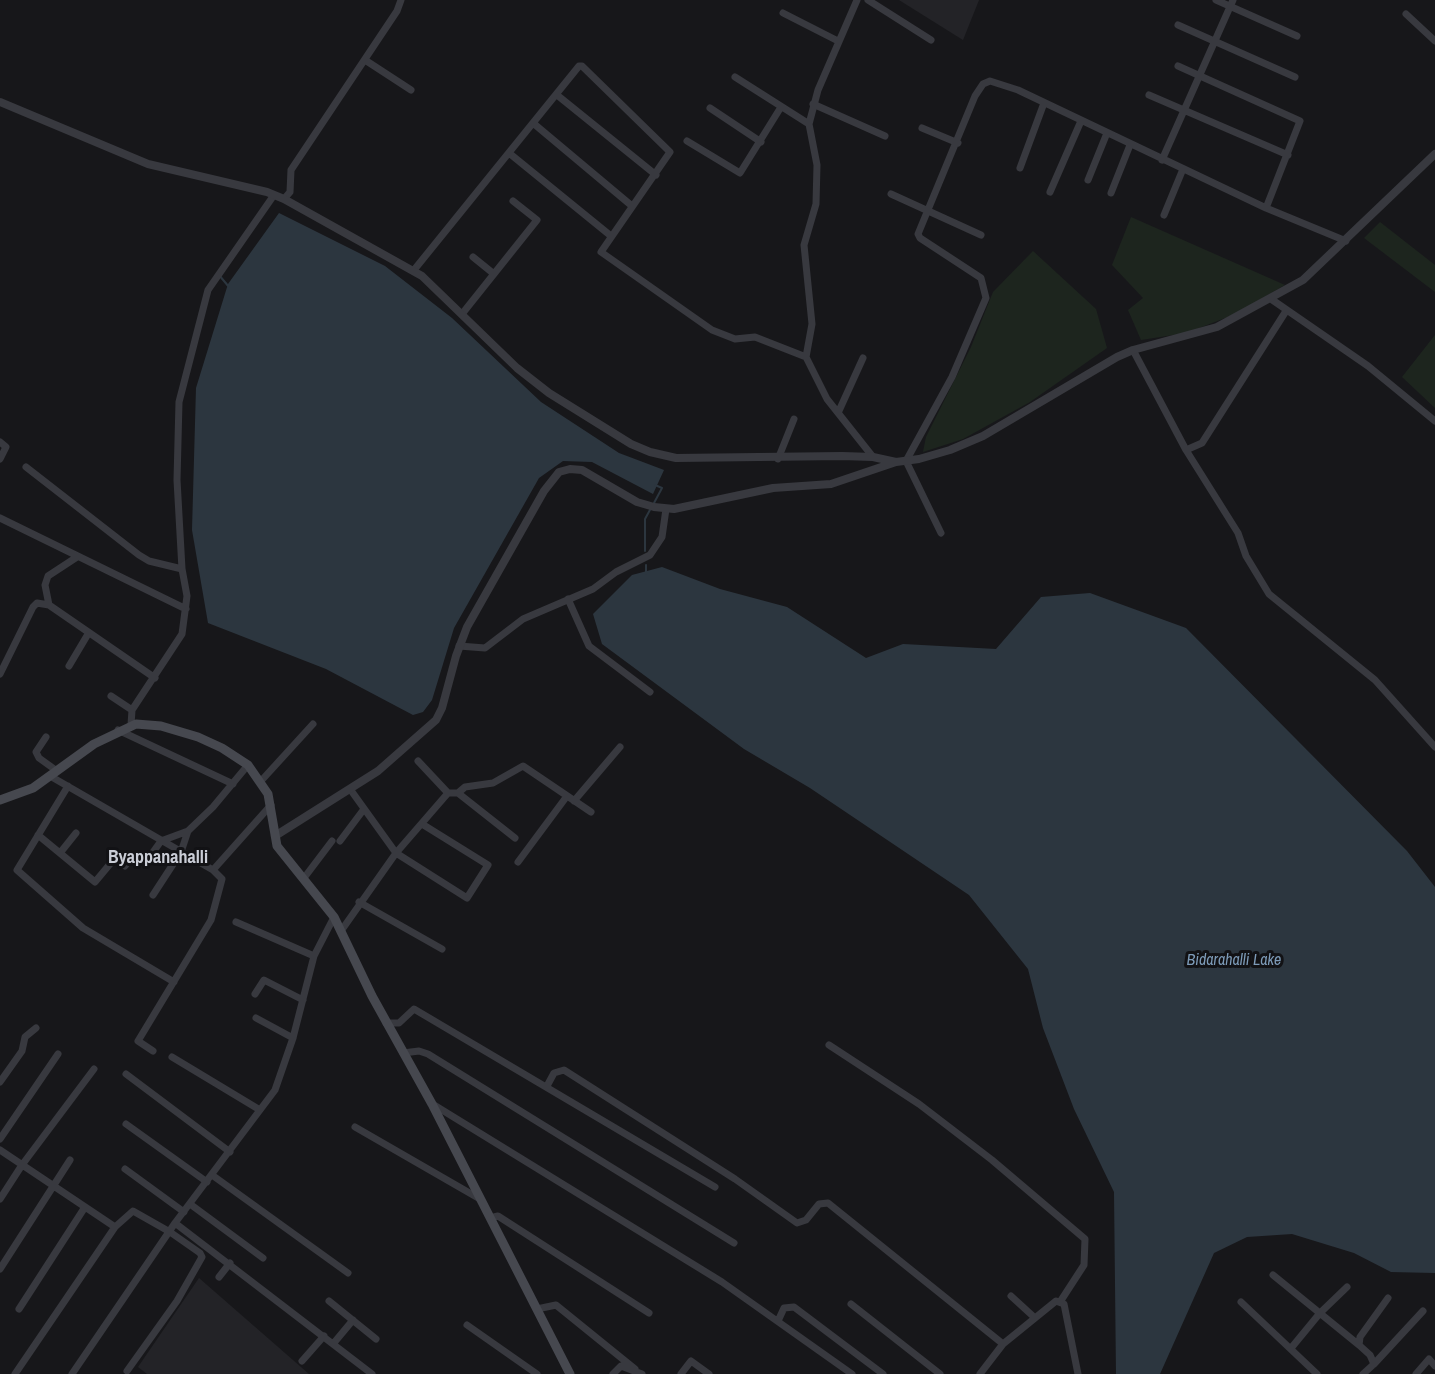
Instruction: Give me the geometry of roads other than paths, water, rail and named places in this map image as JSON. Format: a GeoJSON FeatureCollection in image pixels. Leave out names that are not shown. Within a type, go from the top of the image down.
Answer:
{"type":"FeatureCollection","features":[{"type":"Feature","properties":{"kind":"main road"},"geometry":{"type":"LineString","coordinates":[[0,800],[33,788],[118,730],[131,725],[152,724],[182,731],[217,745],[248,765],[261,781],[271,805],[275,836],[280,850],[334,917],[386,1023],[432,1104],[570,1374]]}},
{"type":"Feature","properties":{"kind":"street"},"geometry":{"type":"LineString","coordinates":[[284,199],[290,192],[291,170],[397,11],[401,0]]}},
{"type":"Feature","properties":{"kind":"street"},"geometry":{"type":"LineString","coordinates":[[846,0],[856,2],[813,104],[809,124],[817,165],[816,204],[804,246],[812,324],[806,357],[811,373],[838,413],[873,457]]}},
{"type":"Feature","properties":{"kind":"street"},"geometry":{"type":"LineString","coordinates":[[868,0],[931,40]]}},
{"type":"Feature","properties":{"kind":"street"},"geometry":{"type":"LineString","coordinates":[[1216,0],[1231,3],[1297,36]]}},
{"type":"Feature","properties":{"kind":"street"},"geometry":{"type":"LineString","coordinates":[[1162,160],[1231,3]]}},
{"type":"Feature","properties":{"kind":"street"},"geometry":{"type":"LineString","coordinates":[[783,13],[838,41]]}},
{"type":"Feature","properties":{"kind":"street"},"geometry":{"type":"LineString","coordinates":[[1406,14],[1435,41]]}},
{"type":"Feature","properties":{"kind":"street"},"geometry":{"type":"LineString","coordinates":[[1178,25],[1295,77]]}},
{"type":"Feature","properties":{"kind":"street"},"geometry":{"type":"LineString","coordinates":[[365,60],[411,90]]}},
{"type":"Feature","properties":{"kind":"street"},"geometry":{"type":"LineString","coordinates":[[414,270],[582,66],[669,149],[670,155],[601,249],[603,254],[704,326],[735,339],[755,337],[806,357]]}},
{"type":"Feature","properties":{"kind":"street"},"geometry":{"type":"LineString","coordinates":[[1179,66],[1297,119],[1299,126],[1266,208]]}},
{"type":"Feature","properties":{"kind":"street"},"geometry":{"type":"LineString","coordinates":[[735,76],[809,124]]}},
{"type":"Feature","properties":{"kind":"street"},"geometry":{"type":"LineString","coordinates":[[901,461],[952,377],[986,298],[981,278],[920,238],[919,227],[958,143],[975,96],[983,84],[990,81],[1001,84],[1266,208],[1346,240]]}},
{"type":"Feature","properties":{"kind":"street"},"geometry":{"type":"LineString","coordinates":[[557,95],[656,175]]}},
{"type":"Feature","properties":{"kind":"street"},"geometry":{"type":"LineString","coordinates":[[1149,95],[1288,155]]}},
{"type":"Feature","properties":{"kind":"street"},"geometry":{"type":"LineString","coordinates":[[0,102],[148,164],[284,199],[414,270],[517,368],[549,393],[640,448],[676,458],[873,457],[901,461]]}},
{"type":"Feature","properties":{"kind":"street"},"geometry":{"type":"LineString","coordinates":[[1020,168],[1044,103]]}},
{"type":"Feature","properties":{"kind":"street"},"geometry":{"type":"LineString","coordinates":[[813,104],[885,136]]}},
{"type":"Feature","properties":{"kind":"street"},"geometry":{"type":"LineString","coordinates":[[687,141],[737,173],[742,172],[782,107]]}},
{"type":"Feature","properties":{"kind":"street"},"geometry":{"type":"LineString","coordinates":[[710,108],[760,142]]}},
{"type":"Feature","properties":{"kind":"street"},"geometry":{"type":"LineString","coordinates":[[1050,192],[1081,121]]}},
{"type":"Feature","properties":{"kind":"street"},"geometry":{"type":"LineString","coordinates":[[533,123],[632,206]]}},
{"type":"Feature","properties":{"kind":"street"},"geometry":{"type":"LineString","coordinates":[[922,128],[958,143]]}},
{"type":"Feature","properties":{"kind":"street"},"geometry":{"type":"LineString","coordinates":[[1088,180],[1107,133]]}},
{"type":"Feature","properties":{"kind":"street"},"geometry":{"type":"LineString","coordinates":[[1111,193],[1130,145]]}},
{"type":"Feature","properties":{"kind":"street"},"geometry":{"type":"LineString","coordinates":[[509,153],[611,236]]}},
{"type":"Feature","properties":{"kind":"street"},"geometry":{"type":"LineString","coordinates":[[275,836],[390,762],[436,720],[444,703],[459,646],[538,501],[556,475],[565,470],[582,470],[637,502],[666,509],[690,507],[773,488],[831,484],[901,461],[938,455],[983,436],[1103,364],[1134,350],[1208,331],[1271,299],[1317,269],[1435,154]]}},
{"type":"Feature","properties":{"kind":"street"},"geometry":{"type":"LineString","coordinates":[[1164,216],[1183,169]]}},
{"type":"Feature","properties":{"kind":"street"},"geometry":{"type":"LineString","coordinates":[[891,194],[981,235]]}},
{"type":"Feature","properties":{"kind":"street"},"geometry":{"type":"LineString","coordinates":[[131,725],[132,710],[182,634],[187,590],[182,569],[177,480],[179,402],[208,290],[274,195]]}},
{"type":"Feature","properties":{"kind":"street"},"geometry":{"type":"LineString","coordinates":[[462,314],[537,220],[513,201]]}},
{"type":"Feature","properties":{"kind":"street"},"geometry":{"type":"LineString","coordinates":[[472,257],[494,274]]}},
{"type":"Feature","properties":{"kind":"street"},"geometry":{"type":"LineString","coordinates":[[1271,299],[1368,366],[1435,421]]}},
{"type":"Feature","properties":{"kind":"street"},"geometry":{"type":"LineString","coordinates":[[1186,450],[1202,443],[1286,311]]}},
{"type":"Feature","properties":{"kind":"street"},"geometry":{"type":"LineString","coordinates":[[1134,350],[1186,450],[1238,533],[1246,556],[1269,594],[1375,680],[1435,747]]}},
{"type":"Feature","properties":{"kind":"street"},"geometry":{"type":"LineString","coordinates":[[838,413],[863,358]]}},
{"type":"Feature","properties":{"kind":"street"},"geometry":{"type":"LineString","coordinates":[[778,459],[794,419]]}},
{"type":"Feature","properties":{"kind":"street"},"geometry":{"type":"LineString","coordinates":[[0,442],[6,447],[0,459]]}},
{"type":"Feature","properties":{"kind":"street"},"geometry":{"type":"LineString","coordinates":[[901,461],[941,533]]}},
{"type":"Feature","properties":{"kind":"street"},"geometry":{"type":"LineString","coordinates":[[27,467],[139,555],[182,569]]}},
{"type":"Feature","properties":{"kind":"street"},"geometry":{"type":"LineString","coordinates":[[459,646],[484,648],[523,618],[593,589],[616,572],[650,555],[662,537],[666,509]]}},
{"type":"Feature","properties":{"kind":"street"},"geometry":{"type":"LineString","coordinates":[[0,518],[186,609]]}},
{"type":"Feature","properties":{"kind":"street"},"geometry":{"type":"LineString","coordinates":[[49,605],[45,585],[48,576],[77,557]]}},
{"type":"Feature","properties":{"kind":"street"},"geometry":{"type":"LineString","coordinates":[[568,600],[589,646],[650,692]]}},
{"type":"Feature","properties":{"kind":"street"},"geometry":{"type":"LineString","coordinates":[[0,674],[37,603],[49,605],[155,678]]}},
{"type":"Feature","properties":{"kind":"street"},"geometry":{"type":"LineString","coordinates":[[69,666],[88,634]]}},
{"type":"Feature","properties":{"kind":"street"},"geometry":{"type":"LineString","coordinates":[[111,696],[132,710]]}},
{"type":"Feature","properties":{"kind":"street"},"geometry":{"type":"LineString","coordinates":[[261,781],[313,724]]}},
{"type":"Feature","properties":{"kind":"street"},"geometry":{"type":"LineString","coordinates":[[118,730],[233,784]]}},
{"type":"Feature","properties":{"kind":"street"},"geometry":{"type":"LineString","coordinates":[[46,737],[36,752],[53,773],[68,786],[213,870],[223,884],[214,915],[138,1041],[153,1051]]}},
{"type":"Feature","properties":{"kind":"street"},"geometry":{"type":"LineString","coordinates":[[574,801],[620,747]]}},
{"type":"Feature","properties":{"kind":"street"},"geometry":{"type":"LineString","coordinates":[[418,761],[448,794]]}},
{"type":"Feature","properties":{"kind":"street"},"geometry":{"type":"LineString","coordinates":[[153,895],[181,852],[189,831],[248,765]]}},
{"type":"Feature","properties":{"kind":"street"},"geometry":{"type":"LineString","coordinates":[[341,931],[359,902],[396,853],[448,794],[458,793],[465,787],[493,783],[523,766],[591,812]]}},
{"type":"Feature","properties":{"kind":"street"},"geometry":{"type":"LineString","coordinates":[[68,786],[17,870],[77,924],[174,982]]}},
{"type":"Feature","properties":{"kind":"street"},"geometry":{"type":"LineString","coordinates":[[350,789],[396,853],[467,898],[489,866],[422,824]]}},
{"type":"Feature","properties":{"kind":"street"},"geometry":{"type":"LineString","coordinates":[[458,793],[515,838]]}},
{"type":"Feature","properties":{"kind":"street"},"geometry":{"type":"LineString","coordinates":[[518,862],[567,796]]}},
{"type":"Feature","properties":{"kind":"street"},"geometry":{"type":"LineString","coordinates":[[213,870],[271,805]]}},
{"type":"Feature","properties":{"kind":"street"},"geometry":{"type":"LineString","coordinates":[[340,841],[364,809]]}},
{"type":"Feature","properties":{"kind":"street"},"geometry":{"type":"LineString","coordinates":[[125,866],[133,855],[151,855],[161,841],[189,831]]}},
{"type":"Feature","properties":{"kind":"street"},"geometry":{"type":"LineString","coordinates":[[60,853],[76,833]]}},
{"type":"Feature","properties":{"kind":"street"},"geometry":{"type":"LineString","coordinates":[[38,835],[95,882],[110,864]]}},
{"type":"Feature","properties":{"kind":"street"},"geometry":{"type":"LineString","coordinates":[[304,878],[332,841]]}},
{"type":"Feature","properties":{"kind":"street"},"geometry":{"type":"LineString","coordinates":[[359,902],[442,949]]}},
{"type":"Feature","properties":{"kind":"street"},"geometry":{"type":"LineString","coordinates":[[72,1374],[175,1223],[275,1090],[293,1038],[314,956],[334,917]]}},
{"type":"Feature","properties":{"kind":"street"},"geometry":{"type":"LineString","coordinates":[[236,922],[314,956]]}},
{"type":"Feature","properties":{"kind":"street"},"geometry":{"type":"LineString","coordinates":[[255,994],[264,980],[303,1000]]}},
{"type":"Feature","properties":{"kind":"street"},"geometry":{"type":"LineString","coordinates":[[386,1023],[399,1023],[414,1009],[715,1187]]}},
{"type":"Feature","properties":{"kind":"street"},"geometry":{"type":"LineString","coordinates":[[256,1018],[293,1038]]}},
{"type":"Feature","properties":{"kind":"street"},"geometry":{"type":"LineString","coordinates":[[0,1082],[22,1051],[25,1037],[36,1028]]}},
{"type":"Feature","properties":{"kind":"street"},"geometry":{"type":"LineString","coordinates":[[829,1045],[920,1104],[1009,1173],[1085,1239],[1084,1265],[1060,1302]]}},
{"type":"Feature","properties":{"kind":"street"},"geometry":{"type":"LineString","coordinates":[[403,1053],[419,1051],[428,1054],[734,1243]]}},
{"type":"Feature","properties":{"kind":"street"},"geometry":{"type":"LineString","coordinates":[[0,1139],[58,1054]]}},
{"type":"Feature","properties":{"kind":"street"},"geometry":{"type":"LineString","coordinates":[[172,1057],[260,1110]]}},
{"type":"Feature","properties":{"kind":"street"},"geometry":{"type":"LineString","coordinates":[[0,1199],[22,1164],[94,1069]]}},
{"type":"Feature","properties":{"kind":"street"},"geometry":{"type":"LineString","coordinates":[[547,1086],[554,1073],[564,1070],[735,1179],[797,1223],[806,1220],[819,1204],[828,1203],[1004,1344]]}},
{"type":"Feature","properties":{"kind":"street"},"geometry":{"type":"LineString","coordinates":[[126,1074],[230,1152]]}},
{"type":"Feature","properties":{"kind":"street"},"geometry":{"type":"LineString","coordinates":[[432,1104],[722,1282],[852,1374]]}},
{"type":"Feature","properties":{"kind":"street"},"geometry":{"type":"LineString","coordinates":[[126,1124],[348,1274]]}},
{"type":"Feature","properties":{"kind":"street"},"geometry":{"type":"LineString","coordinates":[[355,1127],[480,1199]]}},
{"type":"Feature","properties":{"kind":"street"},"geometry":{"type":"LineString","coordinates":[[0,1150],[115,1227]]}},
{"type":"Feature","properties":{"kind":"street"},"geometry":{"type":"LineString","coordinates":[[0,1269],[70,1160]]}},
{"type":"Feature","properties":{"kind":"street"},"geometry":{"type":"LineString","coordinates":[[125,1170],[184,1212]]}},
{"type":"Feature","properties":{"kind":"street"},"geometry":{"type":"LineString","coordinates":[[190,1204],[263,1258]]}},
{"type":"Feature","properties":{"kind":"street"},"geometry":{"type":"LineString","coordinates":[[19,1309],[85,1207]]}},
{"type":"Feature","properties":{"kind":"street"},"geometry":{"type":"LineString","coordinates":[[15,1374],[115,1227],[133,1211],[192,1247],[200,1253],[201,1260],[177,1301],[127,1371]]}},
{"type":"Feature","properties":{"kind":"street"},"geometry":{"type":"LineString","coordinates":[[490,1218],[498,1216],[649,1313]]}},
{"type":"Feature","properties":{"kind":"street"},"geometry":{"type":"LineString","coordinates":[[175,1223],[372,1374]]}},
{"type":"Feature","properties":{"kind":"street"},"geometry":{"type":"LineString","coordinates":[[192,1247],[198,1240]]}},
{"type":"Feature","properties":{"kind":"street"},"geometry":{"type":"LineString","coordinates":[[219,1277],[230,1263]]}},
{"type":"Feature","properties":{"kind":"street"},"geometry":{"type":"LineString","coordinates":[[1273,1275],[1359,1345],[1370,1355],[1374,1364]]}},
{"type":"Feature","properties":{"kind":"street"},"geometry":{"type":"LineString","coordinates":[[1292,1347],[1320,1313],[1347,1287]]}},
{"type":"Feature","properties":{"kind":"street"},"geometry":{"type":"LineString","coordinates":[[1011,1296],[1035,1318]]}},
{"type":"Feature","properties":{"kind":"street"},"geometry":{"type":"LineString","coordinates":[[1359,1345],[1360,1338],[1388,1298]]}},
{"type":"Feature","properties":{"kind":"street"},"geometry":{"type":"LineString","coordinates":[[329,1301],[376,1339]]}},
{"type":"Feature","properties":{"kind":"street"},"geometry":{"type":"LineString","coordinates":[[980,1374],[1004,1344],[1056,1301],[1064,1304],[1078,1374]]}},
{"type":"Feature","properties":{"kind":"street"},"geometry":{"type":"LineString","coordinates":[[1241,1302],[1292,1347],[1317,1374]]}},
{"type":"Feature","properties":{"kind":"street"},"geometry":{"type":"LineString","coordinates":[[851,1304],[940,1374]]}},
{"type":"Feature","properties":{"kind":"street"},"geometry":{"type":"LineString","coordinates":[[537,1309],[556,1305],[642,1374]]}},
{"type":"Feature","properties":{"kind":"street"},"geometry":{"type":"LineString","coordinates":[[778,1321],[784,1308],[794,1306],[883,1374]]}},
{"type":"Feature","properties":{"kind":"street"},"geometry":{"type":"LineString","coordinates":[[1363,1374],[1423,1311]]}},
{"type":"Feature","properties":{"kind":"street"},"geometry":{"type":"LineString","coordinates":[[333,1344],[353,1320]]}},
{"type":"Feature","properties":{"kind":"street"},"geometry":{"type":"LineString","coordinates":[[467,1325],[537,1374]]}},
{"type":"Feature","properties":{"kind":"street"},"geometry":{"type":"LineString","coordinates":[[302,1361],[324,1336]]}},
{"type":"Feature","properties":{"kind":"street"},"geometry":{"type":"LineString","coordinates":[[1416,1374],[1435,1352]]}},
{"type":"Feature","properties":{"kind":"street"},"geometry":{"type":"LineString","coordinates":[[1429,1359],[1435,1366]]}},
{"type":"Feature","properties":{"kind":"street"},"geometry":{"type":"LineString","coordinates":[[681,1374],[691,1361],[709,1374]]}},
{"type":"Feature","properties":{"kind":"street"},"geometry":{"type":"LineString","coordinates":[[613,1374],[621,1366],[634,1369]]}},
{"type":"Feature","properties":{"kind":"water"},"geometry":{"type":"Polygon","coordinates":[[[279,213],[385,266],[452,318],[541,402],[619,453],[664,470],[653,494],[592,462],[563,461],[539,478],[454,628],[432,700],[423,712],[413,715],[326,669],[208,623],[192,530],[196,388],[228,284],[279,213]]]}},
{"type":"Feature","properties":{"kind":"water","name":"Bidarahalli Lake"},"geometry":{"type":"Polygon","coordinates":[[[662,567],[720,589],[787,607],[866,658],[903,644],[996,649],[1041,597],[1090,593],[1186,628],[1407,851],[1435,887],[1435,1273],[1391,1272],[1354,1253],[1292,1234],[1247,1237],[1214,1253],[1160,1374],[1116,1374],[1114,1192],[1074,1109],[1043,1028],[1028,969],[969,895],[810,788],[744,749],[602,644],[593,614],[632,575],[662,567]]]}},
{"type":"Feature","properties":{"kind":"waterway"},"geometry":{"type":"LineString","coordinates":[[219,275],[229,287]]}},
{"type":"Feature","properties":{"kind":"waterway"},"geometry":{"type":"LineString","coordinates":[[654,503],[662,488],[655,485]]}},
{"type":"Feature","properties":{"kind":"waterway"},"geometry":{"type":"LineString","coordinates":[[645,551],[645,519],[651,508]]}},
{"type":"Feature","properties":{"kind":"waterway"},"geometry":{"type":"LineString","coordinates":[[646,565],[646,574]]}},
{"type":"Feature","properties":{"kind":"district","name":"Byappanahalli"},"geometry":{"type":"Point","coordinates":[158,858]}}]}
